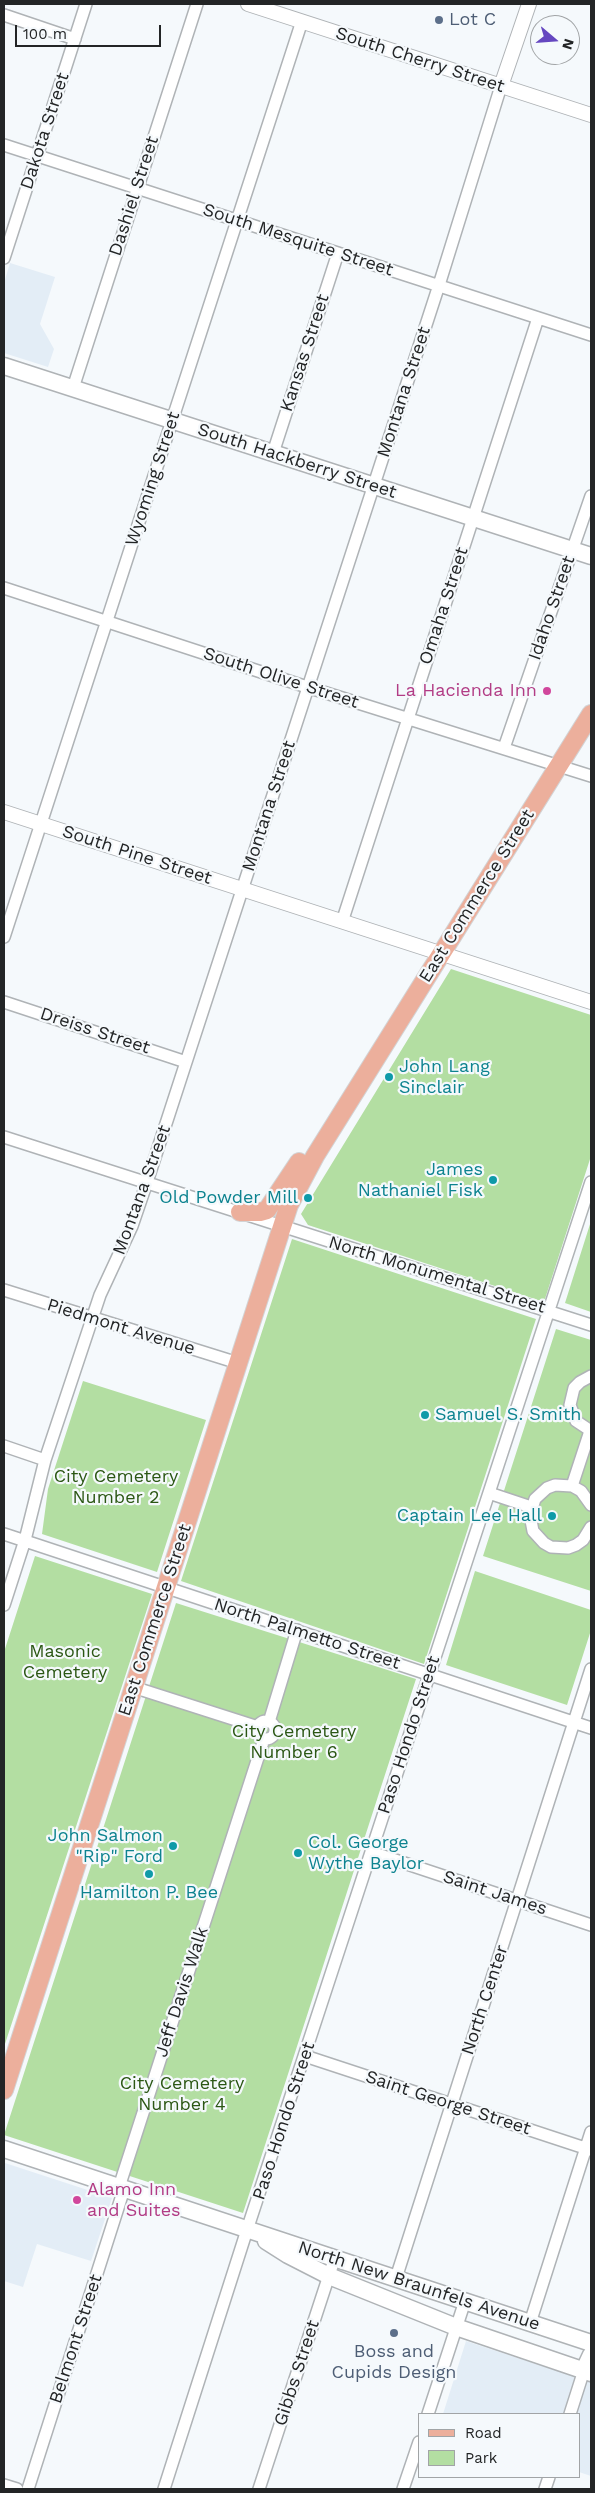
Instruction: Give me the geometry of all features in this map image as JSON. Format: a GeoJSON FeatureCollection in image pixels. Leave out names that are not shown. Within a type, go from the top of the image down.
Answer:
{"type":"FeatureCollection","features":[{"type":"Feature","properties":{"kind":"main road","name":"South Hackberry Street"},"geometry":{"type":"LineString","coordinates":[[4,366],[591,556]]}},
{"type":"Feature","properties":{"kind":"main road","name":"East Commerce Street"},"geometry":{"type":"LineString","coordinates":[[4,2090],[282,1225],[300,1181],[591,714]]}},
{"type":"Feature","properties":{"kind":"main road","name":"East Commerce Street"},"geometry":{"type":"LineString","coordinates":[[240,1212],[267,1210],[336,1107],[363,1078]]}},
{"type":"Feature","properties":{"kind":"main road","name":"North New Braunfels Avenue"},"geometry":{"type":"LineString","coordinates":[[4,2149],[591,2343]]}},
{"type":"Feature","properties":{"kind":"main road","name":"North New Braunfels Avenue"},"geometry":{"type":"LineString","coordinates":[[248,2229],[288,2256],[329,2276],[456,2327],[588,2372]]}},
{"type":"Feature","properties":{"kind":"main road"},"geometry":{"type":"LineString","coordinates":[[588,2372],[587,2360],[591,2355]]}},
{"type":"Feature","properties":{"kind":"street","name":"Dakota Street"},"geometry":{"type":"LineString","coordinates":[[4,258],[86,4]]}},
{"type":"Feature","properties":{"kind":"street","name":"Dashiel Street"},"geometry":{"type":"LineString","coordinates":[[73,388],[136,188],[197,4]]}},
{"type":"Feature","properties":{"kind":"street","name":"South Cherry Street"},"geometry":{"type":"LineString","coordinates":[[248,4],[591,115]]}},
{"type":"Feature","properties":{"kind":"street","name":"Montana Street"},"geometry":{"type":"LineString","coordinates":[[4,1605],[25,1540],[45,1460],[100,1295],[132,1226],[148,1182],[529,4]]}},
{"type":"Feature","properties":{"kind":"street"},"geometry":{"type":"LineString","coordinates":[[4,16],[75,39]]}},
{"type":"Feature","properties":{"kind":"street","name":"Wyoming Street"},"geometry":{"type":"LineString","coordinates":[[4,937],[302,21]]}},
{"type":"Feature","properties":{"kind":"street","name":"South Mesquite Street"},"geometry":{"type":"LineString","coordinates":[[4,145],[591,335]]}},
{"type":"Feature","properties":{"kind":"street","name":"Kansas Street"},"geometry":{"type":"LineString","coordinates":[[273,453],[338,253]]}},
{"type":"Feature","properties":{"kind":"street","name":"Omaha Street"},"geometry":{"type":"LineString","coordinates":[[342,922],[538,318]]}},
{"type":"Feature","properties":{"kind":"street","name":"Idaho Street"},"geometry":{"type":"LineString","coordinates":[[504,748],[591,496]]}},
{"type":"Feature","properties":{"kind":"street","name":"South Olive Street"},"geometry":{"type":"LineString","coordinates":[[4,588],[307,687],[591,776]]}},
{"type":"Feature","properties":{"kind":"street","name":"South Pine Street"},"geometry":{"type":"LineString","coordinates":[[4,812],[591,1002]]}},
{"type":"Feature","properties":{"kind":"street","name":"Dreiss Street"},"geometry":{"type":"LineString","coordinates":[[4,1002],[186,1062]]}},
{"type":"Feature","properties":{"kind":"street","name":"North Monumental Street"},"geometry":{"type":"LineString","coordinates":[[4,1137],[550,1310],[591,1325]]}},
{"type":"Feature","properties":{"kind":"street","name":"Paso Hondo Street"},"geometry":{"type":"LineString","coordinates":[[164,2489],[591,1182]]}},
{"type":"Feature","properties":{"kind":"street","name":"Piedmont Avenue"},"geometry":{"type":"LineString","coordinates":[[4,1290],[238,1363]]}},
{"type":"Feature","properties":{"kind":"street"},"geometry":{"type":"LineString","coordinates":[[572,1486],[590,1431],[576,1421],[570,1405],[574,1388],[591,1376]]}},
{"type":"Feature","properties":{"kind":"street"},"geometry":{"type":"LineString","coordinates":[[4,1446],[45,1460]]}},
{"type":"Feature","properties":{"kind":"street"},"geometry":{"type":"LineString","coordinates":[[591,1505],[581,1491],[572,1486],[555,1485],[540,1493],[531,1507],[530,1523],[533,1531],[544,1543],[551,1547],[568,1548],[576,1545],[583,1540],[591,1527]]}},
{"type":"Feature","properties":{"kind":"street"},"geometry":{"type":"LineString","coordinates":[[489,1493],[531,1507]]}},
{"type":"Feature","properties":{"kind":"street","name":"North Palmetto Street"},"geometry":{"type":"LineString","coordinates":[[4,1534],[591,1728]]}},
{"type":"Feature","properties":{"kind":"street"},"geometry":{"type":"LineString","coordinates":[[269,1722],[297,1630]]}},
{"type":"Feature","properties":{"kind":"street","name":"North Center"},"geometry":{"type":"LineString","coordinates":[[396,2278],[591,1669]]}},
{"type":"Feature","properties":{"kind":"street"},"geometry":{"type":"LineString","coordinates":[[132,1687],[258,1727]]}},
{"type":"Feature","properties":{"kind":"street"},"geometry":{"type":"LineString","coordinates":[[263,1722],[269,1722],[275,1727],[275,1733],[269,1738],[264,1738],[259,1735],[258,1727],[263,1722]]}},
{"type":"Feature","properties":{"kind":"street","name":"Jeff Davis Walk"},"geometry":{"type":"LineString","coordinates":[[122,2188],[264,1738]]}},
{"type":"Feature","properties":{"kind":"street","name":"Saint James"},"geometry":{"type":"LineString","coordinates":[[371,1852],[591,1925]]}},
{"type":"Feature","properties":{"kind":"street","name":"Saint George Street"},"geometry":{"type":"LineString","coordinates":[[305,2056],[589,2149]]}},
{"type":"Feature","properties":{"kind":"street"},"geometry":{"type":"LineString","coordinates":[[530,2324],[589,2149],[591,2132]]}},
{"type":"Feature","properties":{"kind":"street","name":"Belmont Street"},"geometry":{"type":"LineString","coordinates":[[28,2489],[122,2188]]}},
{"type":"Feature","properties":{"kind":"street","name":"Gibbs Street"},"geometry":{"type":"LineString","coordinates":[[260,2489],[334,2257]]}},
{"type":"Feature","properties":{"kind":"street"},"geometry":{"type":"LineString","coordinates":[[428,2413],[465,2301]]}},
{"type":"Feature","properties":{"kind":"street"},"geometry":{"type":"LineString","coordinates":[[570,2413],[588,2372]]}},
{"type":"Feature","properties":{"kind":"street"},"geometry":{"type":"LineString","coordinates":[[403,2489],[418,2445]]}},
{"type":"Feature","properties":{"kind":"street"},"geometry":{"type":"LineString","coordinates":[[4,2485],[17,2489]]}},
{"type":"Feature","properties":{"kind":"shaded area"},"geometry":{"type":"Polygon","coordinates":[[[10,263],[55,277],[40,324],[54,349],[48,367],[4,353],[4,283],[10,263]]]}},
{"type":"Feature","properties":{"kind":"shaded area"},"geometry":{"type":"Polygon","coordinates":[[[5,2163],[112,2198],[91,2261],[37,2244],[23,2287],[4,2281],[5,2163]]]}},
{"type":"Feature","properties":{"kind":"shaded area"},"geometry":{"type":"Polygon","coordinates":[[[466,2341],[591,2382],[591,2476],[580,2472],[580,2413],[443,2413],[466,2341]]]}},
{"type":"Feature","properties":{"kind":"green space"},"geometry":{"type":"Polygon","coordinates":[[[451,969],[591,1015],[591,1156],[544,1302],[308,1225],[301,1214],[451,969]]]}},
{"type":"Feature","properties":{"kind":"green space"},"geometry":{"type":"Polygon","coordinates":[[[591,1221],[591,1312],[565,1303],[591,1221]]]}},
{"type":"Feature","properties":{"kind":"green space"},"geometry":{"type":"Polygon","coordinates":[[[292,1239],[536,1319],[424,1664],[181,1581],[292,1239]]]}},
{"type":"Feature","properties":{"kind":"green space"},"geometry":{"type":"Polygon","coordinates":[[[556,1329],[591,1340],[591,1591],[483,1556],[556,1329]]]}},
{"type":"Feature","properties":{"kind":"green space","name":"City Cemetery Number 2"},"geometry":{"type":"Polygon","coordinates":[[[83,1381],[206,1420],[157,1572],[42,1534],[48,1489],[83,1381]]]}},
{"type":"Feature","properties":{"kind":"green space","name":"Masonic Cemetery"},"geometry":{"type":"Polygon","coordinates":[[[35,1556],[152,1594],[4,2047],[4,1652],[35,1556]]]}},
{"type":"Feature","properties":{"kind":"green space"},"geometry":{"type":"Polygon","coordinates":[[[475,1571],[591,1610],[591,1630],[567,1705],[446,1665],[475,1571]]]}},
{"type":"Feature","properties":{"kind":"green space"},"geometry":{"type":"Polygon","coordinates":[[[176,1603],[416,1679],[243,2213],[4,2135],[176,1603]]]}},
{"type":"Feature","properties":{"kind":"place","name":"Lot C"},"geometry":{"type":"Point","coordinates":[439,20]}},
{"type":"Feature","properties":{"kind":"place","name":"La Hacienda Inn"},"geometry":{"type":"Point","coordinates":[547,691]}},
{"type":"Feature","properties":{"kind":"place","name":"John Lang Sinclair"},"geometry":{"type":"Point","coordinates":[389,1077]}},
{"type":"Feature","properties":{"kind":"place","name":"James Nathaniel Fisk"},"geometry":{"type":"Point","coordinates":[493,1180]}},
{"type":"Feature","properties":{"kind":"place","name":"Old Powder Mill"},"geometry":{"type":"Point","coordinates":[308,1198]}},
{"type":"Feature","properties":{"kind":"place","name":"Samuel S. Smith"},"geometry":{"type":"Point","coordinates":[425,1415]}},
{"type":"Feature","properties":{"kind":"place","name":"Captain Lee Hall"},"geometry":{"type":"Point","coordinates":[552,1516]}},
{"type":"Feature","properties":{"kind":"place","name":"John Salmon \"Rip\" Ford"},"geometry":{"type":"Point","coordinates":[173,1846]}},
{"type":"Feature","properties":{"kind":"place","name":"Col. George Wythe Baylor"},"geometry":{"type":"Point","coordinates":[298,1853]}},
{"type":"Feature","properties":{"kind":"place","name":"Hamilton P. Bee"},"geometry":{"type":"Point","coordinates":[149,1874]}},
{"type":"Feature","properties":{"kind":"place","name":"Alamo Inn and Suites"},"geometry":{"type":"Point","coordinates":[77,2200]}},
{"type":"Feature","properties":{"kind":"place","name":"Boss and Cupids Design"},"geometry":{"type":"Point","coordinates":[394,2333]}},
{"type":"Feature","properties":{"kind":"park label","name":"City Cemetery Number 6"},"geometry":{"type":"Point","coordinates":[294,1742]}},
{"type":"Feature","properties":{"kind":"park label","name":"City Cemetery Number 4"},"geometry":{"type":"Point","coordinates":[182,2094]}}]}
